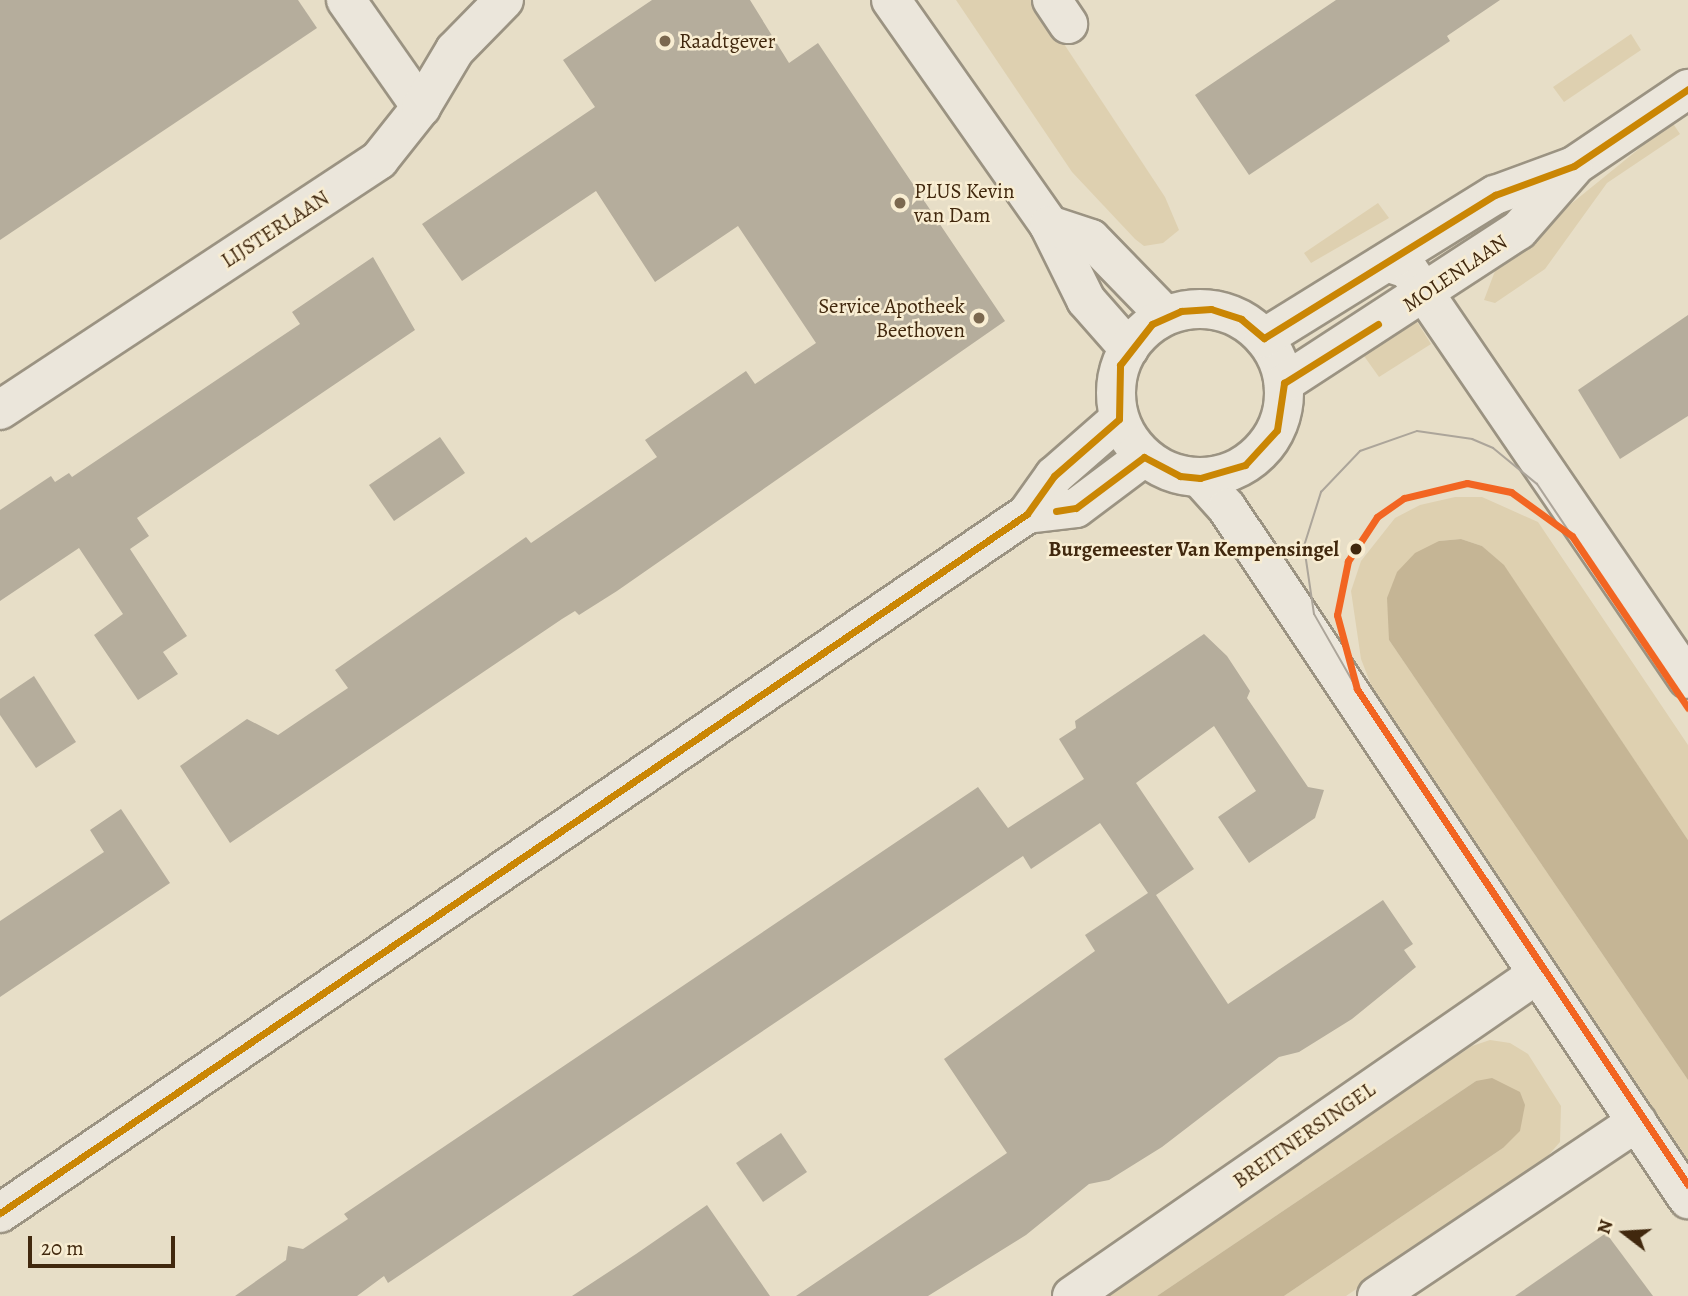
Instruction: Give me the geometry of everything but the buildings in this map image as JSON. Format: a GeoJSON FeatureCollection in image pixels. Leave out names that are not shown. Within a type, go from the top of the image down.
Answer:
{"type":"FeatureCollection","features":[{"type":"Feature","properties":{"kind":"street"},"geometry":{"type":"LineString","coordinates":[[346,0],[421,107]]}},
{"type":"Feature","properties":{"kind":"street","name":"LIJSTERLAAN"},"geometry":{"type":"LineString","coordinates":[[0,410],[366,169],[392,146],[421,107],[455,50],[504,0]]}},
{"type":"Feature","properties":{"kind":"street"},"geometry":{"type":"LineString","coordinates":[[891,0],[1049,225],[1086,300],[1129,349]]}},
{"type":"Feature","properties":{"kind":"street","name":"MOLENLAAN"},"geometry":{"type":"LineString","coordinates":[[1264,338],[1495,195],[1574,166],[1688,89]]}},
{"type":"Feature","properties":{"kind":"street","name":"MOLENLAAN"},"geometry":{"type":"LineString","coordinates":[[1284,383],[1425,294],[1519,230],[1574,166]]}},
{"type":"Feature","properties":{"kind":"street"},"geometry":{"type":"LineString","coordinates":[[1049,225],[1091,239],[1166,316]]}},
{"type":"Feature","properties":{"kind":"street"},"geometry":{"type":"LineString","coordinates":[[1389,263],[1408,269],[1688,679]]}},
{"type":"Feature","properties":{"kind":"street"},"geometry":{"type":"LineString","coordinates":[[1211,309],[1241,319],[1264,338],[1284,383],[1284,407],[1264,449],[1224,475],[1200,478],[1161,468],[1144,457],[1119,419],[1117,383],[1129,349],[1166,316],[1211,309]]}},
{"type":"Feature","properties":{"kind":"street"},"geometry":{"type":"LineString","coordinates":[[0,1213],[1027,514],[1054,475],[1119,419]]}},
{"type":"Feature","properties":{"kind":"street"},"geometry":{"type":"LineString","coordinates":[[1027,514],[1076,508],[1144,457]]}},
{"type":"Feature","properties":{"kind":"street"},"geometry":{"type":"LineString","coordinates":[[1200,478],[1240,527],[1536,975],[1688,1199]]}},
{"type":"Feature","properties":{"kind":"street","name":"BREITNERSINGEL"},"geometry":{"type":"LineString","coordinates":[[1072,1296],[1536,975]]}},
{"type":"Feature","properties":{"kind":"street"},"geometry":{"type":"LineString","coordinates":[[1377,1296],[1637,1122]]}},
{"type":"Feature","properties":{"kind":"shaded area"},"geometry":{"type":"Polygon","coordinates":[[[956,0],[1035,0],[1165,197],[1179,230],[1163,243],[1144,246],[1135,239],[1072,172],[956,0]]]}},
{"type":"Feature","properties":{"kind":"shaded area"},"geometry":{"type":"Polygon","coordinates":[[[1631,34],[1641,50],[1564,102],[1553,87],[1631,34]]]}},
{"type":"Feature","properties":{"kind":"shaded area"},"geometry":{"type":"Polygon","coordinates":[[[1672,122],[1680,134],[1607,183],[1545,269],[1495,303],[1484,300],[1495,271],[1508,255],[1672,122]]]}},
{"type":"Feature","properties":{"kind":"shaded area"},"geometry":{"type":"Polygon","coordinates":[[[1378,203],[1389,218],[1311,263],[1304,253],[1378,203]]]}},
{"type":"Feature","properties":{"kind":"shaded area"},"geometry":{"type":"Polygon","coordinates":[[[1416,320],[1431,344],[1379,377],[1364,356],[1416,320]]]}},
{"type":"Feature","properties":{"kind":"shaded area"},"geometry":{"type":"Polygon","coordinates":[[[1455,497],[1482,497],[1538,522],[1688,745],[1688,840],[1503,565],[1482,546],[1461,539],[1439,541],[1389,640],[1688,1080],[1688,1166],[1375,695],[1361,659],[1351,591],[1361,561],[1395,518],[1420,505],[1455,497]]]}},
{"type":"Feature","properties":{"kind":"shaded area"},"geometry":{"type":"Polygon","coordinates":[[[1461,539],[1482,546],[1504,565],[1688,840],[1688,1080],[1389,640],[1387,598],[1397,572],[1415,553],[1439,541],[1461,539]]]}},
{"type":"Feature","properties":{"kind":"shaded area"},"geometry":{"type":"Polygon","coordinates":[[[1490,1040],[1510,1043],[1528,1054],[1561,1106],[1560,1142],[1540,1165],[1346,1296],[1284,1296],[1503,1148],[1476,1081],[1157,1296],[1102,1296],[1472,1046],[1490,1040]]]}},
{"type":"Feature","properties":{"kind":"shaded area"},"geometry":{"type":"Polygon","coordinates":[[[1492,1078],[1520,1092],[1525,1105],[1520,1131],[1503,1148],[1284,1296],[1157,1296],[1476,1081],[1492,1078]]]}},
{"type":"Feature","properties":{"kind":"tram line"},"geometry":{"type":"LineString","coordinates":[[1357,689],[1314,614],[1304,546],[1321,492],[1360,451],[1417,431],[1472,439],[1493,448],[1537,484],[1572,536]]}},
{"type":"Feature","properties":{"kind":"transit line"},"geometry":{"type":"LineString","coordinates":[[0,1213],[1027,514],[1054,476],[1119,419],[1120,365],[1152,324],[1181,311],[1211,309],[1241,319],[1264,338],[1495,195],[1574,166],[1688,89]]}},
{"type":"Feature","properties":{"kind":"transit line"},"geometry":{"type":"LineString","coordinates":[[1056,511],[1076,508],[1144,457],[1180,476],[1200,478],[1245,465],[1277,430],[1284,383],[1378,324]]}},
{"type":"Feature","properties":{"kind":"transit line"},"geometry":{"type":"LineString","coordinates":[[1688,708],[1572,536],[1511,492],[1467,483],[1404,498],[1377,517],[1348,561],[1337,615],[1357,689],[1688,1185]]}},
{"type":"Feature","properties":{"kind":"place","name":"Raadtgever"},"geometry":{"type":"Point","coordinates":[665,41]}},
{"type":"Feature","properties":{"kind":"place","name":"PLUS Kevin van Dam"},"geometry":{"type":"Point","coordinates":[900,203]}},
{"type":"Feature","properties":{"kind":"place","name":"Service Apotheek Beethoven"},"geometry":{"type":"Point","coordinates":[979,318]}},
{"type":"Feature","properties":{"kind":"place","name":"Burgemeester Van Kempensingel"},"geometry":{"type":"Point","coordinates":[1356,549]}}]}
